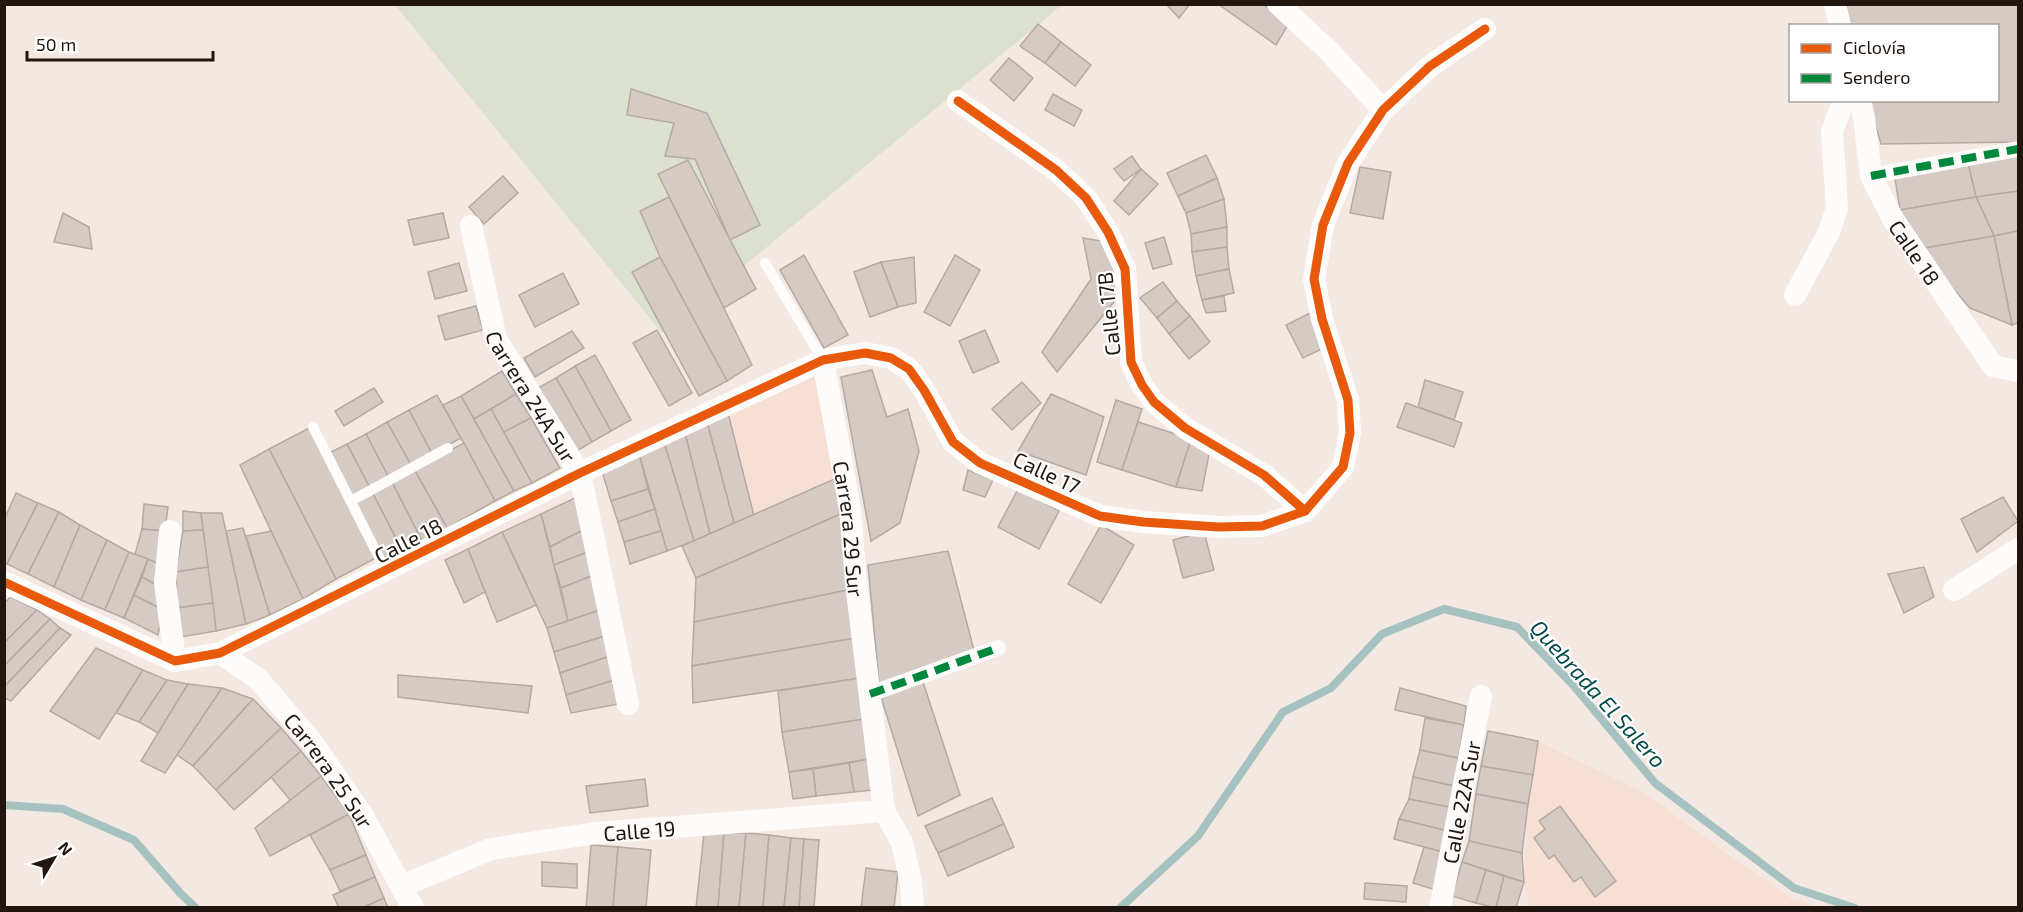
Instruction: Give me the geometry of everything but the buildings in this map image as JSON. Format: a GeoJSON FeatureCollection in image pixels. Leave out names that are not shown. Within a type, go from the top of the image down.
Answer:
{"type":"FeatureCollection","features":[{"type":"Feature","properties":{"kind":"street"},"geometry":{"type":"LineString","coordinates":[[1278,4],[1329,51],[1383,110]]}},
{"type":"Feature","properties":{"kind":"street"},"geometry":{"type":"LineString","coordinates":[[1835,4],[1840,24]]}},
{"type":"Feature","properties":{"kind":"street"},"geometry":{"type":"LineString","coordinates":[[1305,511],[1343,467],[1350,434],[1348,400],[1322,319],[1314,279],[1323,225],[1348,163],[1383,110],[1430,66],[1485,28]]}},
{"type":"Feature","properties":{"kind":"street","name":"Calle 17B"},"geometry":{"type":"LineString","coordinates":[[958,101],[1056,170],[1086,198],[1108,232],[1125,269],[1131,362],[1142,385],[1154,402],[1185,428],[1264,475],[1305,511]]}},
{"type":"Feature","properties":{"kind":"street"},"geometry":{"type":"LineString","coordinates":[[1795,296],[1829,232],[1837,208],[1832,131],[1843,102]]}},
{"type":"Feature","properties":{"kind":"street","name":"Calle 18"},"geometry":{"type":"LineString","coordinates":[[1860,102],[1871,176],[1893,219],[1993,366],[2019,371]]}},
{"type":"Feature","properties":{"kind":"street"},"geometry":{"type":"LineString","coordinates":[[1871,176],[2019,149]]}},
{"type":"Feature","properties":{"kind":"street","name":"Carrera 24A Sur"},"geometry":{"type":"LineString","coordinates":[[471,226],[496,339],[580,473],[628,704]]}},
{"type":"Feature","properties":{"kind":"street","name":"Calle 17"},"geometry":{"type":"LineString","coordinates":[[823,360],[865,353],[891,358],[909,369],[924,390],[953,442],[980,463],[1100,516],[1143,522],[1218,527],[1262,526],[1305,511]]}},
{"type":"Feature","properties":{"kind":"street","name":"Calle 18"},"geometry":{"type":"LineString","coordinates":[[175,661],[220,653],[580,473],[823,360]]}},
{"type":"Feature","properties":{"kind":"street","name":"Carrera 29 Sur"},"geometry":{"type":"LineString","coordinates":[[823,360],[850,509],[856,584],[884,811]]}},
{"type":"Feature","properties":{"kind":"street"},"geometry":{"type":"LineString","coordinates":[[170,531],[165,583],[175,661]]}},
{"type":"Feature","properties":{"kind":"street"},"geometry":{"type":"LineString","coordinates":[[1954,590],[2019,549]]}},
{"type":"Feature","properties":{"kind":"street"},"geometry":{"type":"LineString","coordinates":[[4,582],[175,661]]}},
{"type":"Feature","properties":{"kind":"street"},"geometry":{"type":"LineString","coordinates":[[870,694],[998,648]]}},
{"type":"Feature","properties":{"kind":"street","name":"Carrera 25 Sur"},"geometry":{"type":"LineString","coordinates":[[220,653],[258,679],[312,742],[363,816],[413,908]]}},
{"type":"Feature","properties":{"kind":"street","name":"Calle 22A Sur"},"geometry":{"type":"LineString","coordinates":[[1440,908],[1481,696]]}},
{"type":"Feature","properties":{"kind":"street"},"geometry":{"type":"LineString","coordinates":[[884,811],[902,842],[911,883],[913,908]]}},
{"type":"Feature","properties":{"kind":"street","name":"Calle 19"},"geometry":{"type":"LineString","coordinates":[[402,886],[491,849],[503,847],[596,833],[884,811]]}},
{"type":"Feature","properties":{"kind":"lane","name":"Carrera 29 Sur"},"geometry":{"type":"LineString","coordinates":[[765,263],[823,360]]}},
{"type":"Feature","properties":{"kind":"lane"},"geometry":{"type":"LineString","coordinates":[[313,427],[387,571]]}},
{"type":"Feature","properties":{"kind":"lane"},"geometry":{"type":"LineString","coordinates":[[351,501],[448,448]]}},
{"type":"Feature","properties":{"kind":"shaded area"},"geometry":{"type":"Polygon","coordinates":[[[822,362],[839,477],[754,516],[727,409],[822,362]]]}},
{"type":"Feature","properties":{"kind":"shaded area"},"geometry":{"type":"Polygon","coordinates":[[[1538,741],[1646,794],[1791,898],[1818,907],[1530,907],[1524,882],[1528,804],[1538,741]]]}},
{"type":"Feature","properties":{"kind":"green space"},"geometry":{"type":"Polygon","coordinates":[[[395,5],[1062,5],[662,333],[395,5]]]}},
{"type":"Feature","properties":{"kind":"waterway","name":"Quebrada El Salero"},"geometry":{"type":"LineString","coordinates":[[1120,908],[1198,836],[1283,712],[1331,688],[1382,634],[1444,609],[1517,627],[1573,685],[1655,783],[1794,888],[1855,908]]}},
{"type":"Feature","properties":{"kind":"waterway","name":"Quebrada El Salero"},"geometry":{"type":"LineString","coordinates":[[4,805],[63,809],[134,840],[196,908]]}},
{"type":"Feature","properties":{"kind":"marked path"},"geometry":{"type":"LineString","coordinates":[[1871,176],[2018,149]]}},
{"type":"Feature","properties":{"kind":"marked path"},"geometry":{"type":"LineString","coordinates":[[870,694],[998,648]]}},
{"type":"Feature","properties":{"kind":"cycle path"},"geometry":{"type":"LineString","coordinates":[[4,582],[175,661],[220,653],[580,473],[823,360],[865,353],[891,358],[909,369],[924,390],[953,442],[980,463],[1100,516],[1143,522],[1218,527],[1262,526],[1305,511],[1343,467],[1350,433],[1348,400],[1322,319],[1314,279],[1323,225],[1348,163],[1383,110],[1430,66],[1485,29]]}},
{"type":"Feature","properties":{"kind":"cycle path"},"geometry":{"type":"LineString","coordinates":[[958,101],[1056,170],[1086,198],[1108,232],[1125,269],[1131,362],[1142,385],[1154,402],[1185,428],[1264,475],[1305,511]]}}]}
